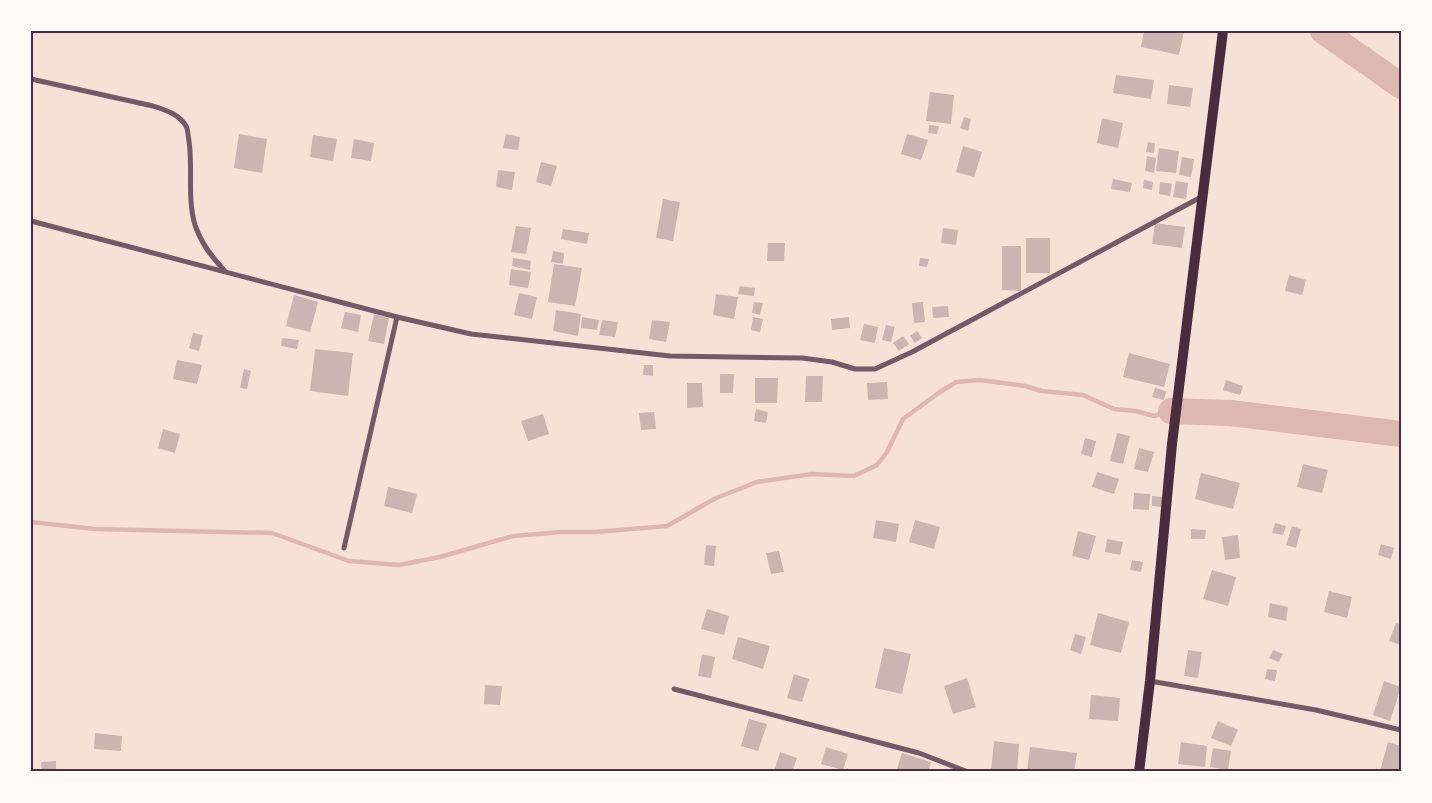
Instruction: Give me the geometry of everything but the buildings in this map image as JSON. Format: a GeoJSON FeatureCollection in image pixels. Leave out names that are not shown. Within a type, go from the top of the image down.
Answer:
{"type":"FeatureCollection","features":[{"type":"Feature","properties":{"kind":"main road"},"geometry":{"type":"LineString","coordinates":[[1139,772],[1150,681],[1172,444],[1223,31]]}},
{"type":"Feature","properties":{"kind":"street"},"geometry":{"type":"LineString","coordinates":[[31,79],[153,106],[176,116],[186,126],[191,156],[190,190],[195,224],[204,248],[224,270]]}},
{"type":"Feature","properties":{"kind":"street"},"geometry":{"type":"LineString","coordinates":[[31,221],[224,270],[396,317],[471,334],[670,356],[802,358],[832,362],[856,369],[875,369],[912,352],[1204,196]]}},
{"type":"Feature","properties":{"kind":"street"},"geometry":{"type":"LineString","coordinates":[[344,548],[396,317]]}},
{"type":"Feature","properties":{"kind":"street"},"geometry":{"type":"LineString","coordinates":[[1150,681],[1316,710],[1401,730]]}},
{"type":"Feature","properties":{"kind":"street"},"geometry":{"type":"LineString","coordinates":[[674,689],[919,753],[968,772]]}},
{"type":"Feature","properties":{"kind":"waterway"},"geometry":{"type":"LineString","coordinates":[[1323,31],[1401,86]]}},
{"type":"Feature","properties":{"kind":"waterway"},"geometry":{"type":"LineString","coordinates":[[31,522],[95,529],[272,533],[349,561],[399,565],[440,557],[513,536],[667,526],[716,498],[757,482],[812,474],[854,476],[877,465],[887,452],[903,419],[956,382],[980,380],[1025,386],[1042,391],[1083,395],[1114,409],[1136,411],[1154,416],[1171,411]]}},
{"type":"Feature","properties":{"kind":"waterway"},"geometry":{"type":"LineString","coordinates":[[1171,411],[1230,413],[1401,434]]}}]}
